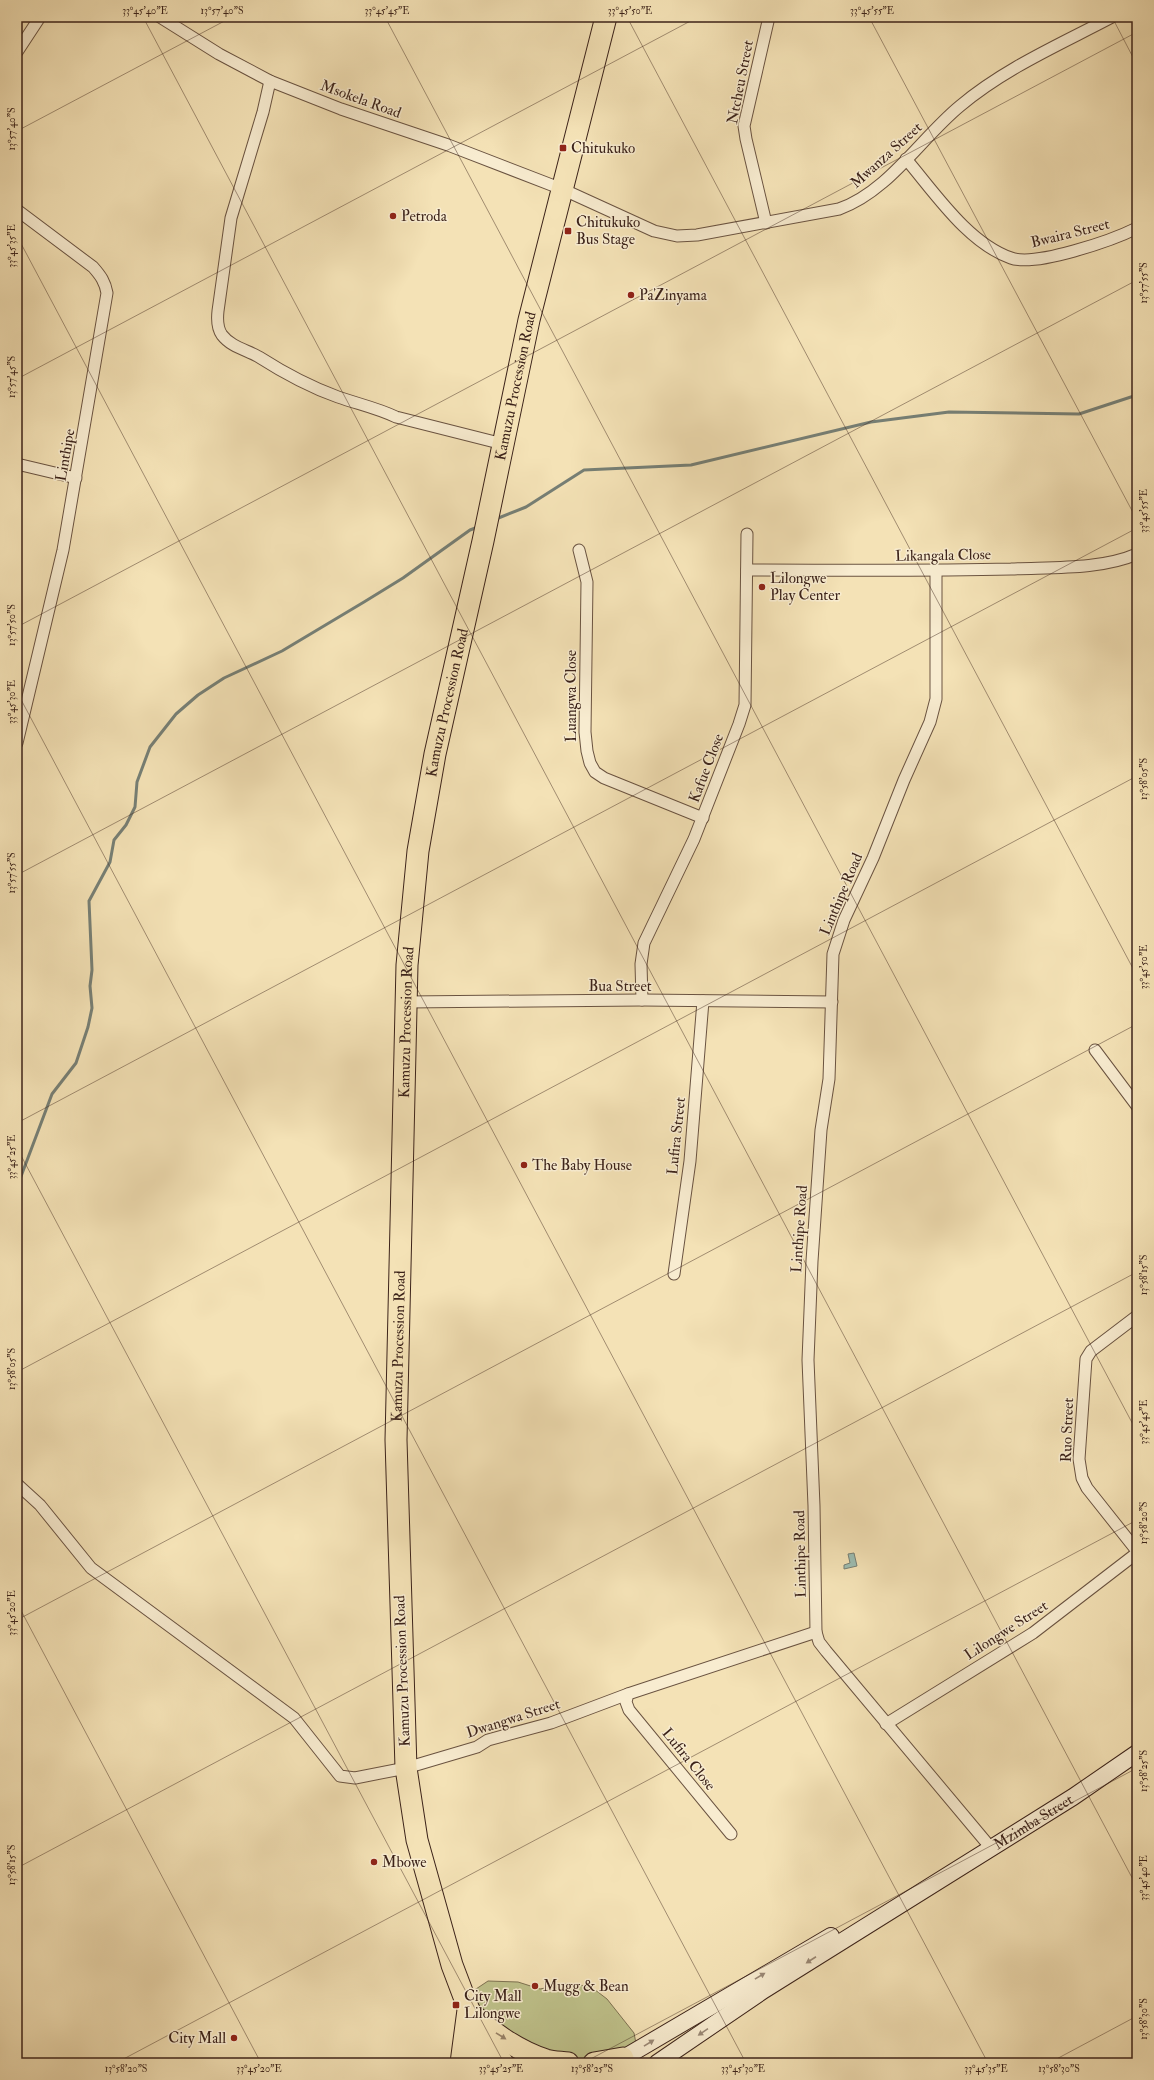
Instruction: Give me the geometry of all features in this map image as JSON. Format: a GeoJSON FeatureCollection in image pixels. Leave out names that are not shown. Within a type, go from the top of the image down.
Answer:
{"type":"FeatureCollection","features":[{"type":"Feature","properties":{"kind":"highway","name":"Kamuzu Procession Road"},"geometry":{"type":"LineString","coordinates":[[480,2039],[452,1965],[417,1840],[406,1768],[396,1440],[407,965],[411,912],[424,810],[504,444],[529,320],[606,17]]}},
{"type":"Feature","properties":{"kind":"highway"},"geometry":{"type":"LineString","coordinates":[[461,2063],[468,2010]]}},
{"type":"Feature","properties":{"kind":"highway"},"geometry":{"type":"LineString","coordinates":[[468,2010],[491,2030],[528,2052],[547,2060],[568,2063]]}},
{"type":"Feature","properties":{"kind":"highway"},"geometry":{"type":"LineString","coordinates":[[478,2063],[480,2039]]}},
{"type":"Feature","properties":{"kind":"highway"},"geometry":{"type":"LineString","coordinates":[[480,2039],[503,2063]]}},
{"type":"Feature","properties":{"kind":"highway"},"geometry":{"type":"LineString","coordinates":[[594,2063],[619,2061]]}},
{"type":"Feature","properties":{"kind":"main road","name":"Mzimba Street"},"geometry":{"type":"LineString","coordinates":[[927,1888],[1073,1797],[1137,1753]]}},
{"type":"Feature","properties":{"kind":"main road"},"geometry":{"type":"LineString","coordinates":[[619,2061],[822,1940],[927,1888]]}},
{"type":"Feature","properties":{"kind":"main road"},"geometry":{"type":"LineString","coordinates":[[657,2063],[764,1990],[927,1888]]}},
{"type":"Feature","properties":{"kind":"street"},"geometry":{"type":"LineString","coordinates":[[17,52],[40,17]]}},
{"type":"Feature","properties":{"kind":"street","name":"Msokela Road"},"geometry":{"type":"LineString","coordinates":[[160,17],[213,50],[270,81],[341,109],[448,145],[562,189]]}},
{"type":"Feature","properties":{"kind":"street","name":"Ntcheu Street"},"geometry":{"type":"LineString","coordinates":[[766,223],[744,126],[769,17]]}},
{"type":"Feature","properties":{"kind":"street","name":"Mwanza Street"},"geometry":{"type":"LineString","coordinates":[[562,189],[646,228],[677,236],[697,235],[838,209],[852,204],[870,193],[953,112],[983,88],[1112,17]]}},
{"type":"Feature","properties":{"kind":"street"},"geometry":{"type":"LineString","coordinates":[[270,81],[263,112],[231,218],[217,323],[222,334],[230,343],[259,357],[279,371],[338,397],[380,409],[396,417],[504,444]]}},
{"type":"Feature","properties":{"kind":"street","name":"Bwaira Street"},"geometry":{"type":"LineString","coordinates":[[906,159],[963,226],[994,250],[1012,259],[1034,258],[1060,254],[1109,240],[1137,228]]}},
{"type":"Feature","properties":{"kind":"street","name":"Linthipe"},"geometry":{"type":"LineString","coordinates":[[17,210],[93,267],[106,284],[107,293],[63,550],[17,743]]}},
{"type":"Feature","properties":{"kind":"street"},"geometry":{"type":"LineString","coordinates":[[17,464],[76,478]]}},
{"type":"Feature","properties":{"kind":"street","name":"Kafue Close"},"geometry":{"type":"LineString","coordinates":[[642,1000],[641,964],[644,943],[703,818],[745,705],[747,534]]}},
{"type":"Feature","properties":{"kind":"street","name":"Luangwa Close"},"geometry":{"type":"LineString","coordinates":[[579,550],[587,582],[585,732],[590,763],[595,772],[604,778],[703,818]]}},
{"type":"Feature","properties":{"kind":"street","name":"Likangala Close"},"geometry":{"type":"LineString","coordinates":[[747,570],[936,571],[1094,566],[1125,559],[1137,554]]}},
{"type":"Feature","properties":{"kind":"street","name":"Linthipe Road"},"geometry":{"type":"LineString","coordinates":[[936,571],[936,699],[930,722],[837,938],[833,954],[829,1079],[820,1146],[812,1261],[808,1360],[814,1506],[816,1632],[819,1642],[826,1651],[991,1848]]}},
{"type":"Feature","properties":{"kind":"street","name":"Bua Street"},"geometry":{"type":"LineString","coordinates":[[407,1002],[642,1000],[832,1002]]}},
{"type":"Feature","properties":{"kind":"street","name":"Lufira Street"},"geometry":{"type":"LineString","coordinates":[[674,1274],[690,1161],[703,1001]]}},
{"type":"Feature","properties":{"kind":"street"},"geometry":{"type":"LineString","coordinates":[[1095,1050],[1137,1106]]}},
{"type":"Feature","properties":{"kind":"street","name":"Ruo Street"},"geometry":{"type":"LineString","coordinates":[[1137,1316],[1091,1351],[1086,1359],[1079,1459],[1082,1478],[1088,1488],[1137,1552]]}},
{"type":"Feature","properties":{"kind":"street","name":"Dwangwa Street"},"geometry":{"type":"LineString","coordinates":[[17,1484],[40,1505],[91,1568],[294,1718],[340,1776],[355,1778],[406,1768],[477,1747],[488,1740],[551,1723],[627,1698],[816,1632]]}},
{"type":"Feature","properties":{"kind":"street","name":"Lilongwe Street"},"geometry":{"type":"LineString","coordinates":[[886,1724],[1033,1633],[1137,1552]]}},
{"type":"Feature","properties":{"kind":"street","name":"Lufira Close"},"geometry":{"type":"LineString","coordinates":[[627,1698],[629,1710],[731,1834]]}},
{"type":"Feature","properties":{"kind":"green space"},"geometry":{"type":"Polygon","coordinates":[[[488,1981],[518,1982],[540,1989],[564,1984],[590,1986],[607,1999],[634,2033],[638,2054],[626,2063],[498,2063],[473,1991],[488,1981]]]}},
{"type":"Feature","properties":{"kind":"water"},"geometry":{"type":"Polygon","coordinates":[[[854,1553],[857,1566],[844,1569],[844,1565],[850,1563],[848,1554],[854,1553]]]}},
{"type":"Feature","properties":{"kind":"waterway"},"geometry":{"type":"LineString","coordinates":[[496,519],[526,507],[584,470],[691,465],[871,422],[949,412],[1079,414],[1137,395]]}},
{"type":"Feature","properties":{"kind":"waterway"},"geometry":{"type":"LineString","coordinates":[[17,1187],[52,1094],[76,1063],[88,1027],[92,1008],[90,986],[92,970],[89,901],[110,862],[114,840],[126,825],[135,807],[137,782],[150,747],[176,714],[198,695],[224,678],[282,651],[364,602],[403,578],[470,530],[478,527]]}},
{"type":"Feature","properties":{"kind":"place","name":"Chitukuko"},"geometry":{"type":"Point","coordinates":[563,148]}},
{"type":"Feature","properties":{"kind":"place","name":"Petroda"},"geometry":{"type":"Point","coordinates":[393,216]}},
{"type":"Feature","properties":{"kind":"place","name":"Chitukuko Bus Stage"},"geometry":{"type":"Point","coordinates":[568,231]}},
{"type":"Feature","properties":{"kind":"place","name":"PaZinyama"},"geometry":{"type":"Point","coordinates":[631,295]}},
{"type":"Feature","properties":{"kind":"place","name":"Lilongwe Play Center"},"geometry":{"type":"Point","coordinates":[762,587]}},
{"type":"Feature","properties":{"kind":"place","name":"The Baby House"},"geometry":{"type":"Point","coordinates":[524,1165]}},
{"type":"Feature","properties":{"kind":"place","name":"Mbowe"},"geometry":{"type":"Point","coordinates":[374,1862]}},
{"type":"Feature","properties":{"kind":"place","name":"Mugg & Bean"},"geometry":{"type":"Point","coordinates":[535,1986]}},
{"type":"Feature","properties":{"kind":"place","name":"City Mall Lilongwe"},"geometry":{"type":"Point","coordinates":[456,2005]}},
{"type":"Feature","properties":{"kind":"place","name":"City Mall"},"geometry":{"type":"Point","coordinates":[234,2038]}}]}
